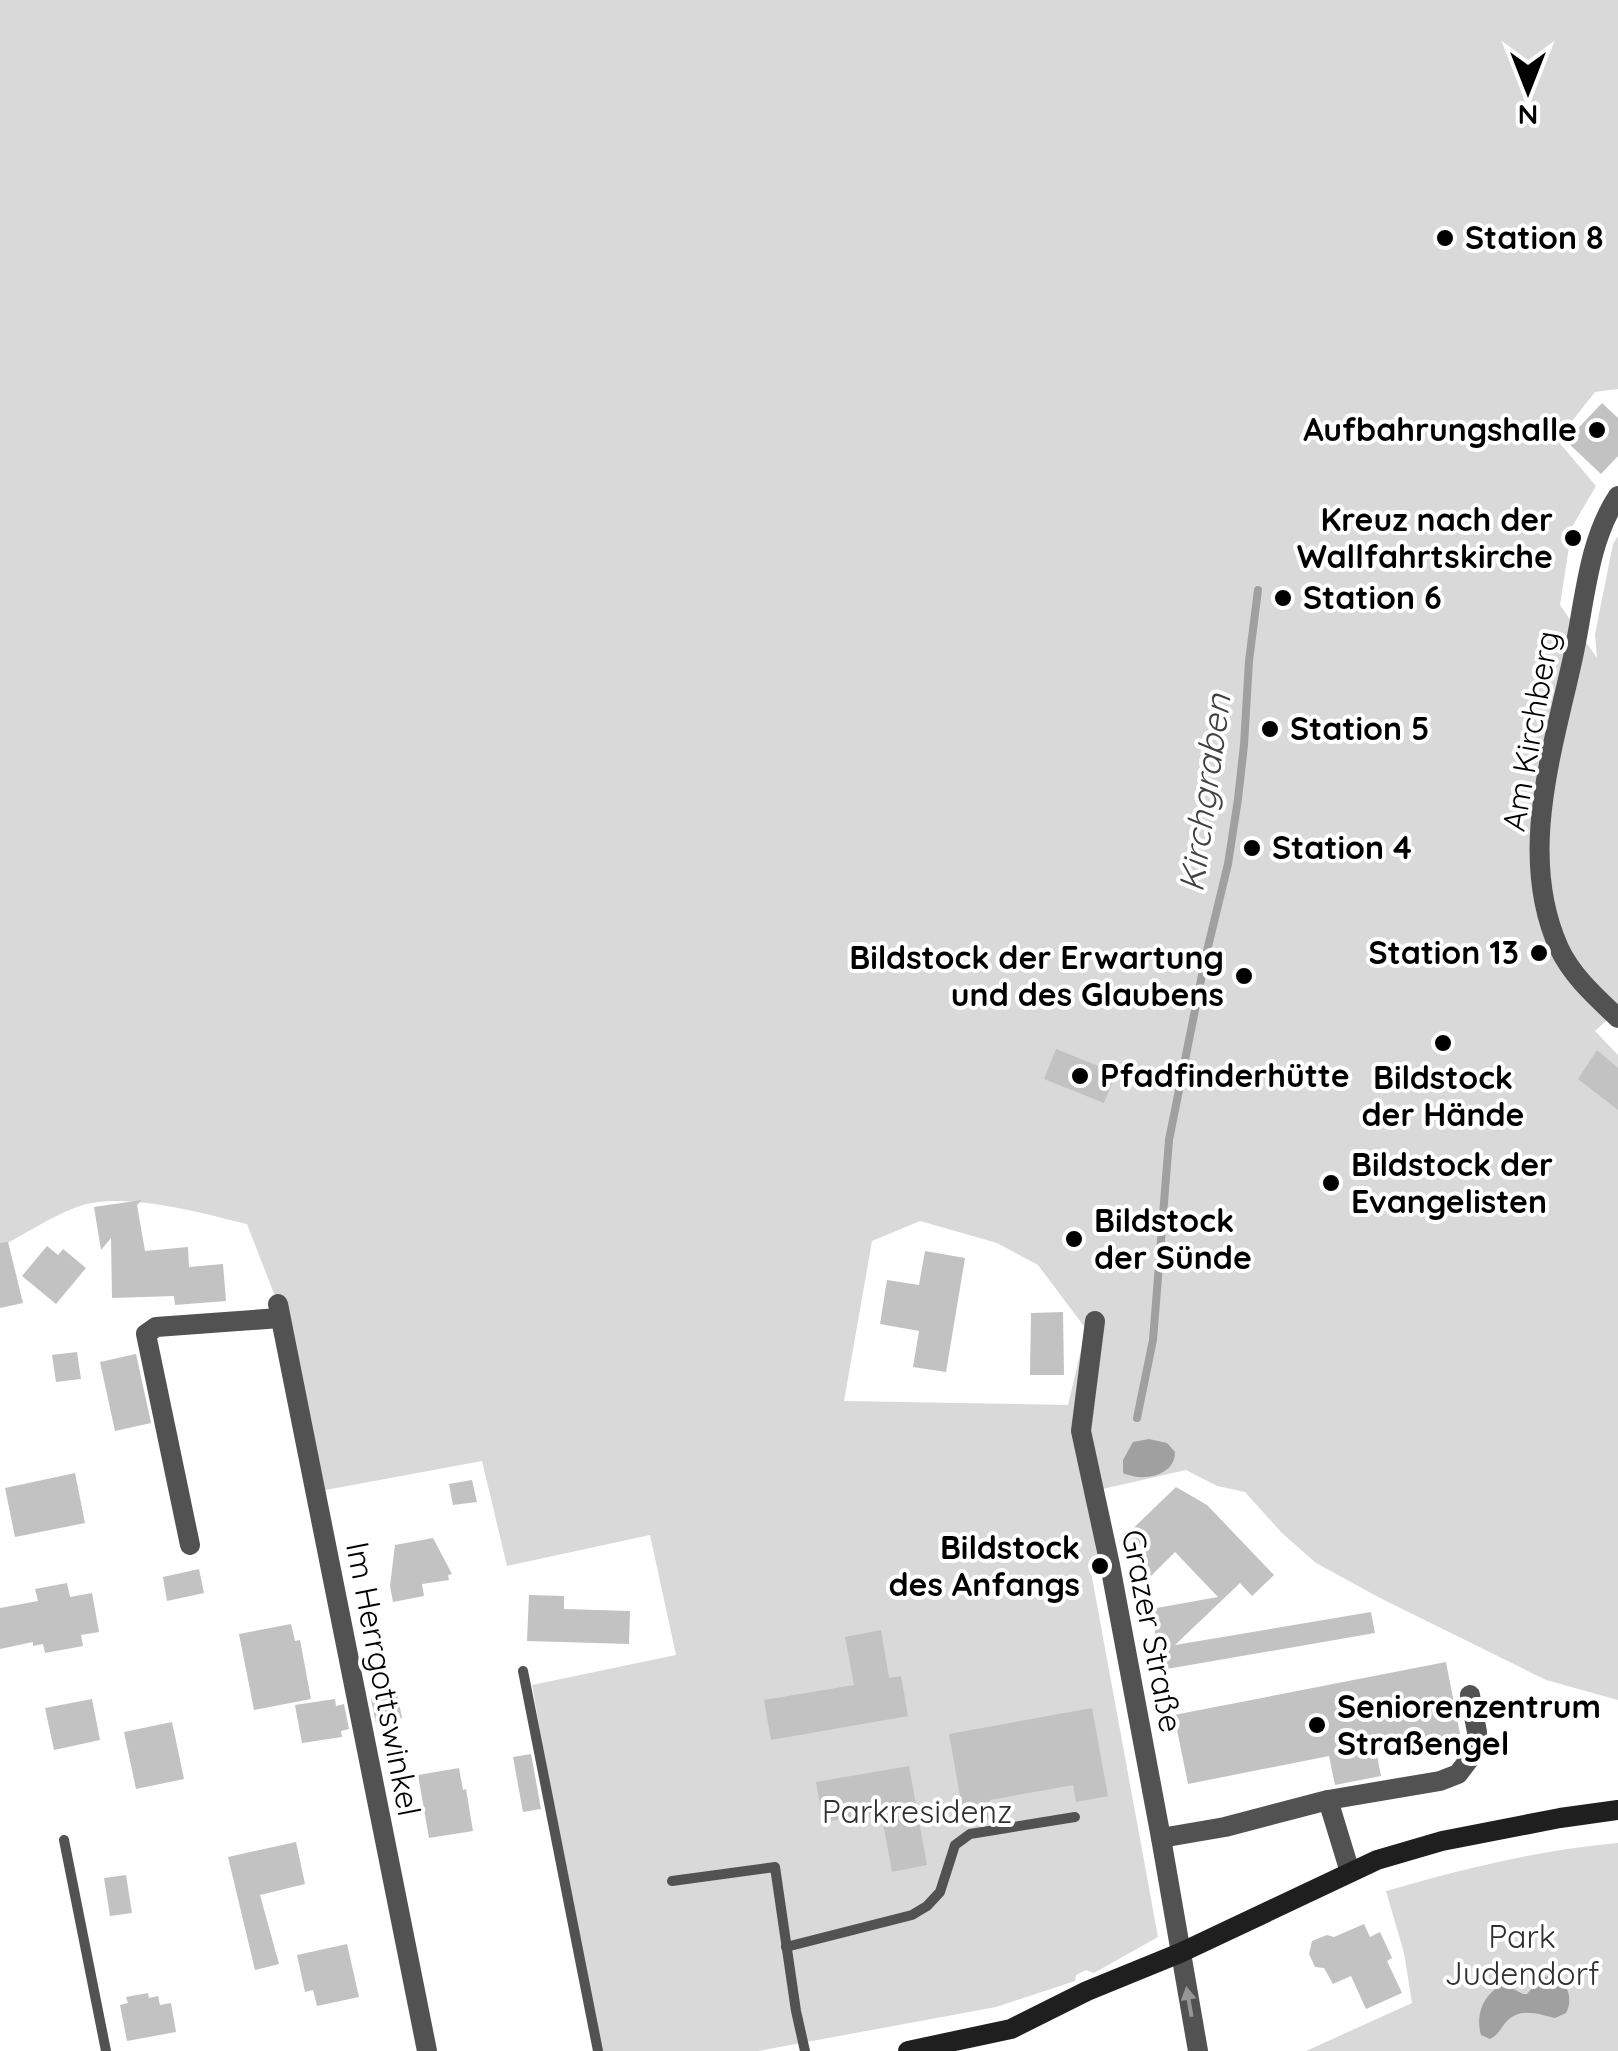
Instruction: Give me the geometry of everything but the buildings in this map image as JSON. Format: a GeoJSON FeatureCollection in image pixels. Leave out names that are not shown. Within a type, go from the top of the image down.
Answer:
{"type":"FeatureCollection","features":[{"type":"Feature","properties":{"kind":"main road"},"geometry":{"type":"LineString","coordinates":[[908,2051],[1010,2030],[1087,1991],[1180,1953],[1377,1860],[1442,1841],[1618,1810]]}},
{"type":"Feature","properties":{"kind":"street","name":"Am Kirchberg"},"geometry":{"type":"LineString","coordinates":[[1618,496],[1595,545],[1553,741],[1542,805],[1540,872],[1548,918],[1560,950],[1578,978],[1618,1018]]}},
{"type":"Feature","properties":{"kind":"street","name":"Im Herrgottswinkel"},"geometry":{"type":"LineString","coordinates":[[190,1545],[146,1334],[156,1327],[279,1311],[427,2051]]}},
{"type":"Feature","properties":{"kind":"street","name":"Grazer Straße"},"geometry":{"type":"LineString","coordinates":[[1095,1321],[1080,1431],[1162,1838],[1198,2051]]}},
{"type":"Feature","properties":{"kind":"street"},"geometry":{"type":"LineString","coordinates":[[1162,1838],[1225,1827],[1328,1800],[1440,1781],[1458,1774],[1477,1750],[1470,1694]]}},
{"type":"Feature","properties":{"kind":"street"},"geometry":{"type":"LineString","coordinates":[[1328,1800],[1350,1872]]}},
{"type":"Feature","properties":{"kind":"lane"},"geometry":{"type":"LineString","coordinates":[[523,1671],[598,2051]]}},
{"type":"Feature","properties":{"kind":"lane"},"geometry":{"type":"LineString","coordinates":[[786,1947],[912,1915],[927,1906],[940,1892],[955,1844],[970,1834],[1074,1817]]}},
{"type":"Feature","properties":{"kind":"lane"},"geometry":{"type":"LineString","coordinates":[[64,1840],[106,2051]]}},
{"type":"Feature","properties":{"kind":"lane"},"geometry":{"type":"LineString","coordinates":[[672,1881],[775,1867],[806,2051]]}},
{"type":"Feature","properties":{"kind":"green space","name":"Parkresidenz"},"geometry":{"type":"Polygon","coordinates":[[[0,0],[1618,0],[1618,389],[1595,392],[1557,440],[1596,486],[1572,527],[1560,605],[1597,658],[1595,634],[1613,544],[1618,536],[1618,1010],[1595,1031],[1618,1055],[1618,1700],[1546,1680],[1316,1563],[1245,1492],[1217,1486],[1186,1470],[1085,1493],[1100,1559],[1089,1561],[1158,1937],[1094,1973],[1086,1970],[1076,1975],[1075,1981],[996,2007],[758,2051],[597,2051],[532,1685],[676,1655],[650,1535],[507,1566],[482,1461],[320,1491],[278,1304],[247,1224],[162,1205],[95,1202],[57,1216],[0,1247],[0,0]],[[920,1221],[872,1241],[844,1401],[1068,1405],[1086,1329],[1038,1265],[997,1243],[920,1221]]]}},
{"type":"Feature","properties":{"kind":"green space","name":"Park Judendorf"},"geometry":{"type":"Polygon","coordinates":[[[1618,1843],[1618,2051],[1306,2051],[1412,2003],[1404,1953],[1386,1891],[1500,1861],[1618,1843]]]}},
{"type":"Feature","properties":{"kind":"shaded area"},"geometry":{"type":"Polygon","coordinates":[[[1149,1439],[1167,1443],[1175,1452],[1169,1467],[1147,1477],[1123,1473],[1123,1460],[1133,1442],[1149,1439]]]}},
{"type":"Feature","properties":{"kind":"shaded area"},"geometry":{"type":"Polygon","coordinates":[[[1551,1975],[1568,1990],[1566,2013],[1555,2018],[1518,2014],[1490,2039],[1481,2035],[1480,2012],[1491,1993],[1504,1984],[1527,1994],[1540,1979],[1551,1975]]]}},
{"type":"Feature","properties":{"kind":"waterway","name":"Kirchgraben"},"geometry":{"type":"LineString","coordinates":[[1137,1418],[1153,1340],[1169,1140],[1228,864],[1238,799],[1258,590]]}},
{"type":"Feature","properties":{"kind":"place","name":"Station 8"},"geometry":{"type":"Point","coordinates":[1445,238]}},
{"type":"Feature","properties":{"kind":"place","name":"Aufbahrungshalle"},"geometry":{"type":"Point","coordinates":[1597,430]}},
{"type":"Feature","properties":{"kind":"place","name":"Kreuz nach der Wallfahrtskirche"},"geometry":{"type":"Point","coordinates":[1573,538]}},
{"type":"Feature","properties":{"kind":"place","name":"Station 6"},"geometry":{"type":"Point","coordinates":[1283,598]}},
{"type":"Feature","properties":{"kind":"place","name":"Station 5"},"geometry":{"type":"Point","coordinates":[1270,729]}},
{"type":"Feature","properties":{"kind":"place","name":"Station 4"},"geometry":{"type":"Point","coordinates":[1252,848]}},
{"type":"Feature","properties":{"kind":"place","name":"Station 13"},"geometry":{"type":"Point","coordinates":[1539,953]}},
{"type":"Feature","properties":{"kind":"place","name":"Bildstock der Erwartung und des Glaubens"},"geometry":{"type":"Point","coordinates":[1244,976]}},
{"type":"Feature","properties":{"kind":"place","name":"Bildstock der Hände"},"geometry":{"type":"Point","coordinates":[1443,1043]}},
{"type":"Feature","properties":{"kind":"place","name":"Pfadfinderhütte"},"geometry":{"type":"Point","coordinates":[1080,1076]}},
{"type":"Feature","properties":{"kind":"place","name":"Bildstock der Evangelisten"},"geometry":{"type":"Point","coordinates":[1331,1183]}},
{"type":"Feature","properties":{"kind":"place","name":"Bildstock der Sünde"},"geometry":{"type":"Point","coordinates":[1074,1239]}},
{"type":"Feature","properties":{"kind":"place","name":"Bildstock des Anfangs"},"geometry":{"type":"Point","coordinates":[1100,1566]}},
{"type":"Feature","properties":{"kind":"place","name":"Seniorenzentrum Straßengel"},"geometry":{"type":"Point","coordinates":[1317,1725]}}]}
